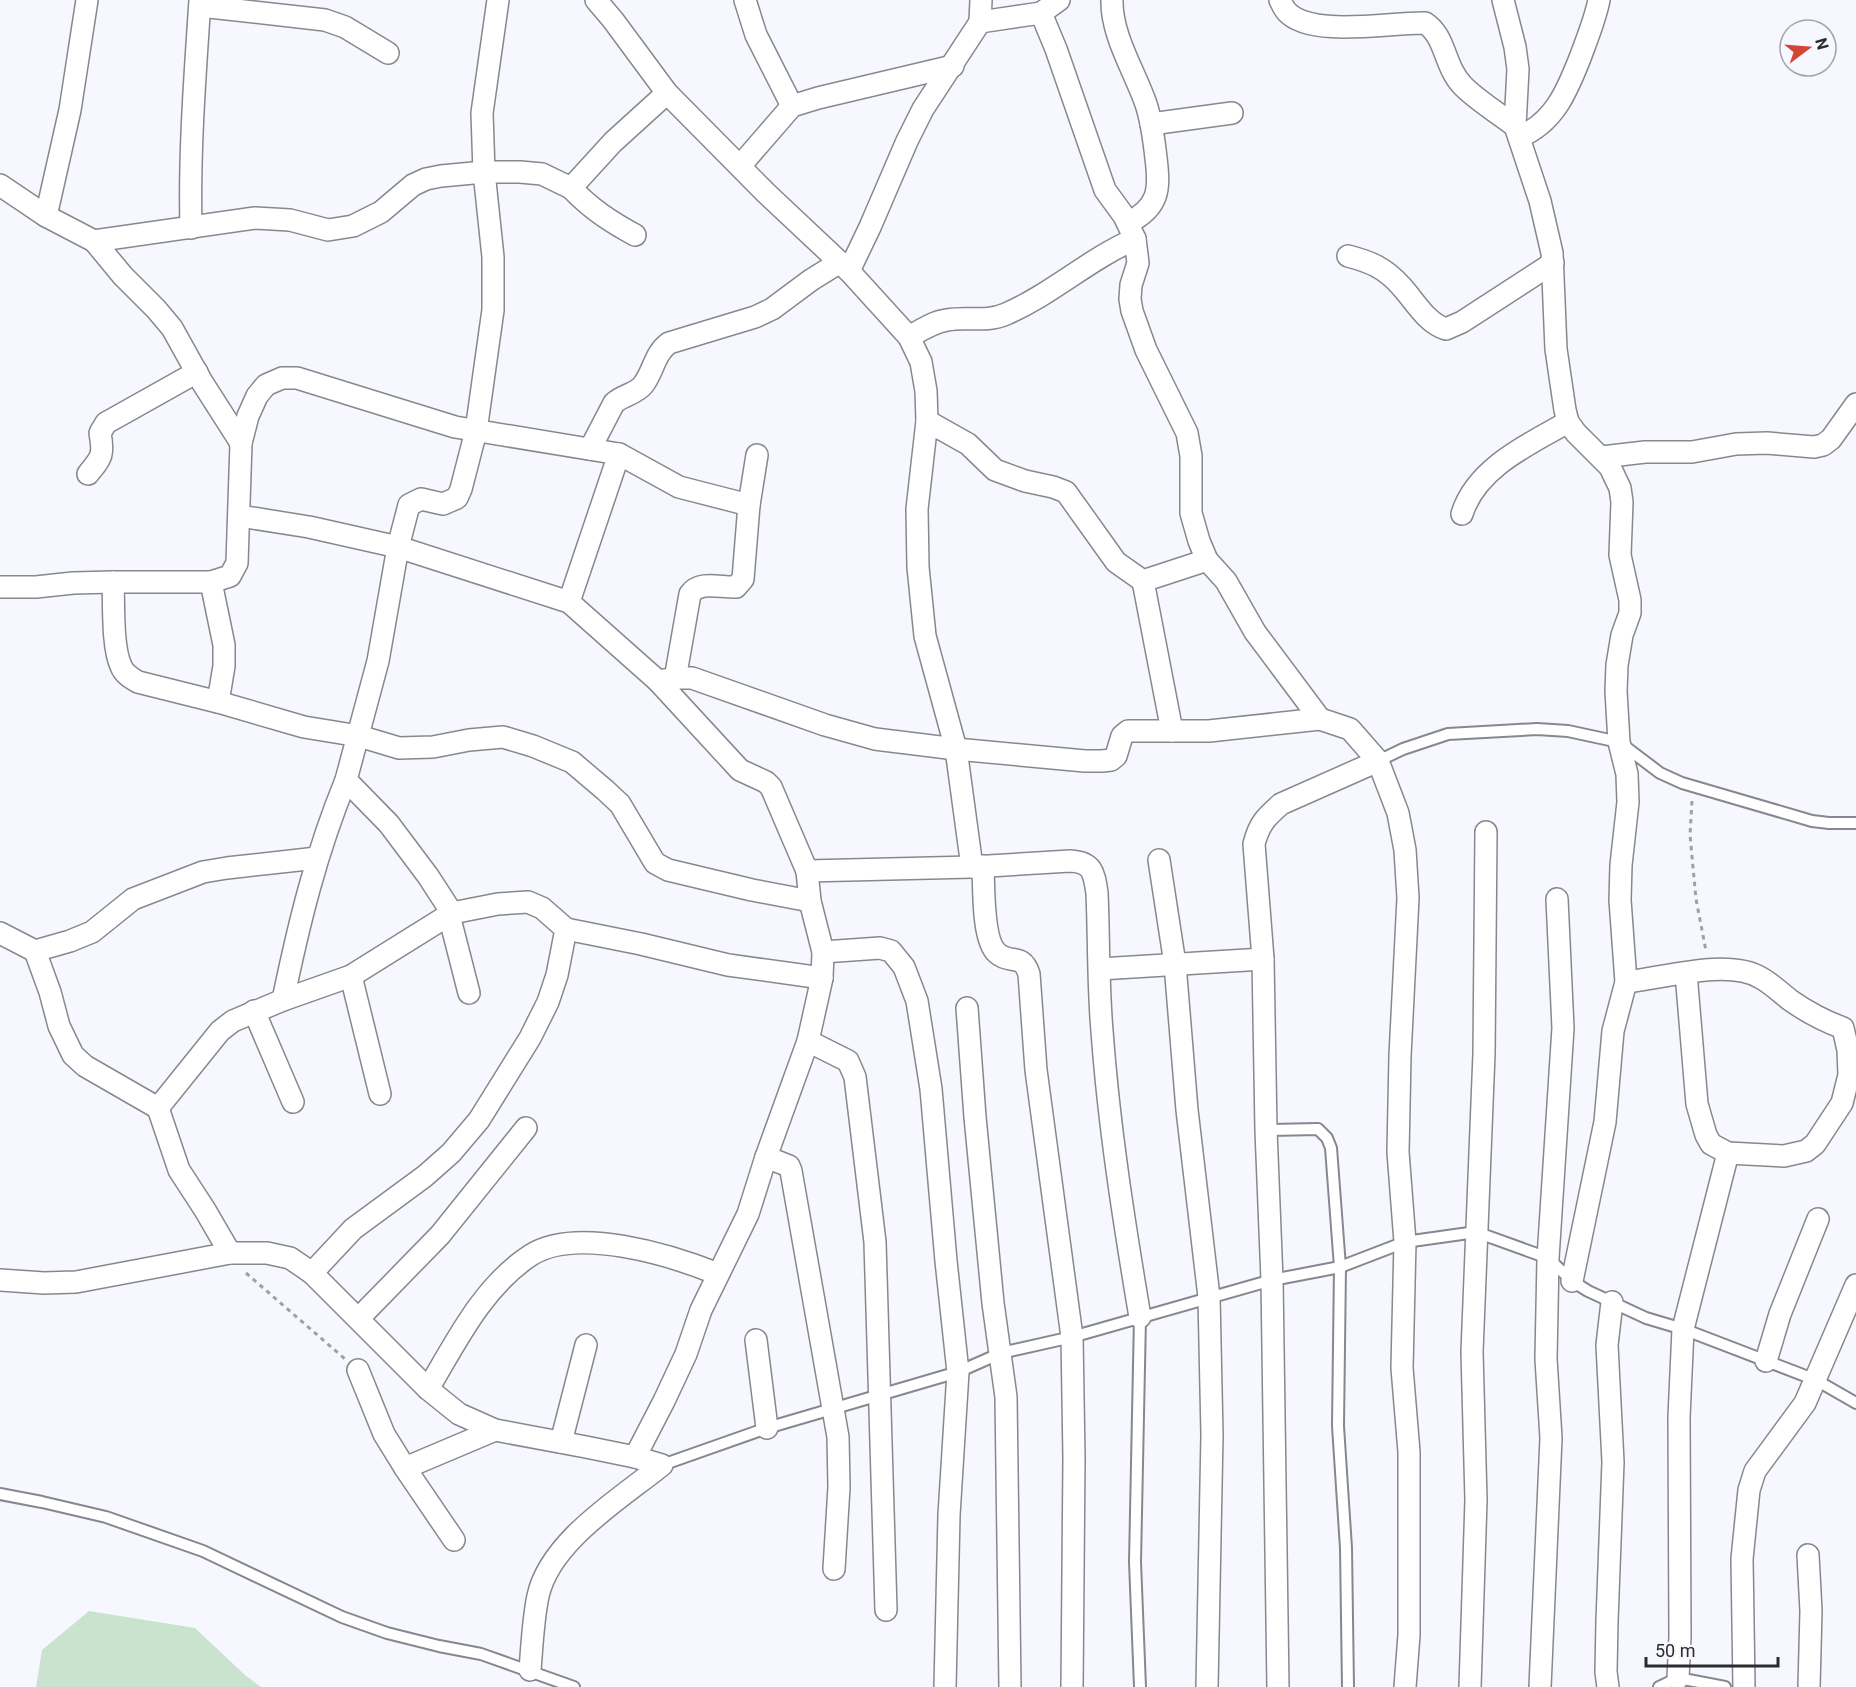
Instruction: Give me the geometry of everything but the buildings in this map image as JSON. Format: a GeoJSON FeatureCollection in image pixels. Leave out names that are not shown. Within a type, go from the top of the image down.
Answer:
{"type":"FeatureCollection","features":[{"type":"Feature","properties":{"kind":"street"},"geometry":{"type":"LineString","coordinates":[[46,216],[70,110],[87,0]]}},
{"type":"Feature","properties":{"kind":"street"},"geometry":{"type":"LineString","coordinates":[[283,1000],[299,920],[327,826],[346,780],[359,735],[386,622],[398,547],[409,505],[420,499],[443,504],[457,498],[476,431],[493,310],[493,257],[484,172],[482,113],[498,0]]}},
{"type":"Feature","properties":{"kind":"street"},"geometry":{"type":"LineString","coordinates":[[596,0],[667,93],[844,266],[909,337],[921,362],[926,391],[927,421],[917,509],[918,567],[925,636],[956,749],[993,948],[1001,955],[1023,961],[1029,974],[1036,1070],[1072,1337],[1074,1458],[1072,1687]]}},
{"type":"Feature","properties":{"kind":"street"},"geometry":{"type":"LineString","coordinates":[[745,0],[756,35],[792,106]]}},
{"type":"Feature","properties":{"kind":"street"},"geometry":{"type":"LineString","coordinates":[[590,449],[614,403],[641,388],[661,349],[669,343],[755,318],[772,309],[811,280],[844,266],[870,227],[923,110],[980,22],[981,0]]}},
{"type":"Feature","properties":{"kind":"street"},"geometry":{"type":"LineString","coordinates":[[980,22],[1041,13],[1059,0]]}},
{"type":"Feature","properties":{"kind":"street"},"geometry":{"type":"LineString","coordinates":[[909,337],[927,327],[950,319],[978,320],[1003,315],[1030,302],[1113,250],[1131,231],[1155,199],[1159,188],[1155,139],[1146,104],[1116,28],[1112,0]]}},
{"type":"Feature","properties":{"kind":"street"},"geometry":{"type":"LineString","coordinates":[[1280,0],[1288,13],[1306,22],[1329,27],[1425,23],[1434,28],[1448,64],[1462,85],[1517,132],[1528,134],[1544,123],[1561,103],[1584,47],[1599,0]]}},
{"type":"Feature","properties":{"kind":"street"},"geometry":{"type":"LineString","coordinates":[[1503,0],[1518,69],[1517,132],[1540,201],[1552,253],[1556,349],[1568,422],[1587,446],[1602,457],[1610,467],[1620,488],[1622,502],[1620,555],[1630,600],[1630,613],[1622,635],[1617,665],[1616,692],[1619,742],[1627,774],[1628,802],[1620,900],[1626,982],[1613,1031],[1605,1122],[1572,1281]]}},
{"type":"Feature","properties":{"kind":"street"},"geometry":{"type":"LineString","coordinates":[[191,228],[193,108],[200,3],[325,20],[345,27],[388,52]]}},
{"type":"Feature","properties":{"kind":"street"},"geometry":{"type":"LineString","coordinates":[[1041,13],[1056,49],[1105,190],[1131,231],[1138,263],[1131,285],[1132,311],[1146,350],[1187,434],[1191,456],[1191,513],[1207,560],[1226,581],[1255,632],[1320,719]]}},
{"type":"Feature","properties":{"kind":"street"},"geometry":{"type":"LineString","coordinates":[[740,166],[792,106],[953,66]]}},
{"type":"Feature","properties":{"kind":"street"},"geometry":{"type":"LineString","coordinates":[[571,188],[613,142],[667,93]]}},
{"type":"Feature","properties":{"kind":"street"},"geometry":{"type":"LineString","coordinates":[[1151,124],[1232,113]]}},
{"type":"Feature","properties":{"kind":"street"},"geometry":{"type":"LineString","coordinates":[[94,241],[232,221],[276,218],[328,230],[353,226],[381,213],[413,185],[426,179],[484,172],[542,174],[571,188],[588,206],[635,235]]}},
{"type":"Feature","properties":{"kind":"street"},"geometry":{"type":"LineString","coordinates":[[0,185],[46,216],[94,241],[172,328],[241,443]]}},
{"type":"Feature","properties":{"kind":"street"},"geometry":{"type":"LineString","coordinates":[[1348,256],[1372,262],[1383,270],[1400,284],[1429,320],[1438,327],[1446,329],[1462,322],[1553,263]]}},
{"type":"Feature","properties":{"kind":"street"},"geometry":{"type":"LineString","coordinates":[[88,474],[101,458],[103,449],[101,429],[106,423],[197,372]]}},
{"type":"Feature","properties":{"kind":"street"},"geometry":{"type":"LineString","coordinates":[[0,586],[36,587],[113,582],[211,582],[230,576],[237,563],[241,443],[248,416],[257,396],[267,386],[282,378],[297,378],[455,427],[619,454],[679,487],[749,505]]}},
{"type":"Feature","properties":{"kind":"street"},"geometry":{"type":"LineString","coordinates":[[1602,457],[1646,452],[1692,452],[1736,444],[1767,443],[1814,447],[1831,439],[1856,405]]}},
{"type":"Feature","properties":{"kind":"street"},"geometry":{"type":"LineString","coordinates":[[927,421],[968,444],[995,470],[1066,492],[1116,562],[1143,581],[1172,731]]}},
{"type":"Feature","properties":{"kind":"street"},"geometry":{"type":"LineString","coordinates":[[1462,514],[1470,493],[1486,474],[1568,422]]}},
{"type":"Feature","properties":{"kind":"street"},"geometry":{"type":"LineString","coordinates":[[569,602],[619,454]]}},
{"type":"Feature","properties":{"kind":"street"},"geometry":{"type":"LineString","coordinates":[[666,680],[693,589],[706,585],[736,587],[743,579],[749,505],[757,455]]}},
{"type":"Feature","properties":{"kind":"street"},"geometry":{"type":"LineString","coordinates":[[240,516],[309,527],[398,547],[569,602],[666,680],[740,770],[766,782],[771,787],[807,872],[810,902],[823,952],[822,978],[808,1041],[748,1214],[701,1310],[686,1354],[635,1457]]}},
{"type":"Feature","properties":{"kind":"street"},"geometry":{"type":"LineString","coordinates":[[1143,581],[1207,560]]}},
{"type":"Feature","properties":{"kind":"street"},"geometry":{"type":"LineString","coordinates":[[113,582],[116,650],[121,667],[128,676],[138,682],[304,727],[359,735],[399,748],[433,747],[469,740],[503,737],[534,746],[572,762],[620,804],[655,863],[682,874],[810,902]]}},
{"type":"Feature","properties":{"kind":"street"},"geometry":{"type":"LineString","coordinates":[[211,582],[224,645],[224,666],[218,702]]}},
{"type":"Feature","properties":{"kind":"street"},"geometry":{"type":"LineString","coordinates":[[666,680],[692,678],[703,681],[825,725],[875,739],[956,749],[1102,761],[1111,760],[1116,756],[1122,736],[1128,731],[1209,731],[1320,719],[1350,729],[1378,761],[1398,813],[1405,849],[1408,898],[1398,1152],[1405,1242],[1402,1368],[1409,1452],[1409,1635],[1405,1687]]}},
{"type":"Feature","properties":{"kind":"street"},"geometry":{"type":"LineString","coordinates":[[1278,1687],[1272,1280],[1263,959],[1254,844],[1258,828],[1281,804],[1378,761]]}},
{"type":"Feature","properties":{"kind":"street"},"geometry":{"type":"LineString","coordinates":[[346,780],[389,824],[428,876],[451,914],[469,993]]}},
{"type":"Feature","properties":{"kind":"street"},"geometry":{"type":"LineString","coordinates":[[1470,1687],[1476,1500],[1472,1352],[1484,1054],[1486,832]]}},
{"type":"Feature","properties":{"kind":"street"},"geometry":{"type":"LineString","coordinates":[[35,951],[92,932],[133,899],[203,872],[317,858]]}},
{"type":"Feature","properties":{"kind":"street"},"geometry":{"type":"LineString","coordinates":[[1159,860],[1175,964],[1187,1110],[1209,1297],[1212,1435],[1207,1687]]}},
{"type":"Feature","properties":{"kind":"street"},"geometry":{"type":"LineString","coordinates":[[807,872],[1070,861],[1083,862],[1091,868],[1097,893],[1102,1029],[1115,1162],[1140,1317]]}},
{"type":"Feature","properties":{"kind":"street"},"geometry":{"type":"LineString","coordinates":[[1540,1687],[1551,1438],[1546,1359],[1548,1258],[1563,1028],[1557,899]]}},
{"type":"Feature","properties":{"kind":"street"},"geometry":{"type":"LineString","coordinates":[[158,1108],[220,1031],[233,1021],[254,1011],[351,976],[451,914],[498,904],[528,902],[542,908],[566,929],[728,965],[822,978]]}},
{"type":"Feature","properties":{"kind":"street"},"geometry":{"type":"LineString","coordinates":[[312,1273],[353,1229],[425,1176],[451,1153],[479,1120],[530,1038],[548,1002],[557,975],[566,929]]}},
{"type":"Feature","properties":{"kind":"street"},"geometry":{"type":"LineString","coordinates":[[0,933],[35,951],[59,1026],[73,1055],[85,1066],[158,1108],[178,1170],[235,1253]]}},
{"type":"Feature","properties":{"kind":"street"},"geometry":{"type":"LineString","coordinates":[[823,952],[880,948],[891,951],[904,967],[917,1000],[931,1089],[958,1372],[949,1515],[945,1687]]}},
{"type":"Feature","properties":{"kind":"street"},"geometry":{"type":"LineString","coordinates":[[1100,969],[1263,959]]}},
{"type":"Feature","properties":{"kind":"street"},"geometry":{"type":"LineString","coordinates":[[1626,982],[1686,973],[1712,970],[1733,969],[1748,972],[1761,978],[1821,1020],[1849,1028],[1849,1075],[1842,1103],[1815,1144],[1806,1151],[1784,1156],[1728,1153],[1711,1144],[1697,1104],[1686,973]]}},
{"type":"Feature","properties":{"kind":"street"},"geometry":{"type":"LineString","coordinates":[[351,976],[380,1094]]}},
{"type":"Feature","properties":{"kind":"street"},"geometry":{"type":"LineString","coordinates":[[967,1008],[993,1303],[1006,1397],[1010,1687]]}},
{"type":"Feature","properties":{"kind":"street"},"geometry":{"type":"LineString","coordinates":[[254,1011],[293,1102]]}},
{"type":"Feature","properties":{"kind":"street"},"geometry":{"type":"LineString","coordinates":[[808,1041],[848,1061],[855,1077],[875,1242],[886,1610]]}},
{"type":"Feature","properties":{"kind":"street"},"geometry":{"type":"LineString","coordinates":[[359,1318],[440,1235],[526,1128]]}},
{"type":"Feature","properties":{"kind":"street"},"geometry":{"type":"LineString","coordinates":[[1669,1682],[1680,1603],[1679,1416],[1683,1329],[1728,1153]]}},
{"type":"Feature","properties":{"kind":"street"},"geometry":{"type":"LineString","coordinates":[[766,1157],[789,1166],[791,1171],[838,1437],[839,1487],[834,1569]]}},
{"type":"Feature","properties":{"kind":"street"},"geometry":{"type":"LineString","coordinates":[[1766,1361],[1780,1314],[1818,1219]]}},
{"type":"Feature","properties":{"kind":"street"},"geometry":{"type":"LineString","coordinates":[[428,1389],[472,1316],[487,1296],[523,1262],[545,1249],[558,1244],[577,1243],[630,1248],[690,1263],[718,1274]]}},
{"type":"Feature","properties":{"kind":"street"},"geometry":{"type":"LineString","coordinates":[[0,1280],[44,1283],[76,1282],[235,1253],[267,1253],[290,1258],[312,1273],[428,1389],[459,1414],[495,1430],[635,1457],[662,1465]]}},
{"type":"Feature","properties":{"kind":"street"},"geometry":{"type":"LineString","coordinates":[[1743,1687],[1743,1559],[1749,1490],[1755,1471],[1805,1403],[1856,1285]]}},
{"type":"Feature","properties":{"kind":"street"},"geometry":{"type":"LineString","coordinates":[[1608,1687],[1607,1621],[1613,1462],[1607,1345],[1612,1302]]}},
{"type":"Feature","properties":{"kind":"street"},"geometry":{"type":"LineString","coordinates":[[756,1340],[766,1428]]}},
{"type":"Feature","properties":{"kind":"street"},"geometry":{"type":"LineString","coordinates":[[561,1442],[586,1345]]}},
{"type":"Feature","properties":{"kind":"street"},"geometry":{"type":"LineString","coordinates":[[358,1370],[384,1434],[454,1540]]}},
{"type":"Feature","properties":{"kind":"street"},"geometry":{"type":"LineString","coordinates":[[405,1468],[495,1430]]}},
{"type":"Feature","properties":{"kind":"street"},"geometry":{"type":"LineString","coordinates":[[530,1670],[538,1595],[548,1570],[561,1550],[581,1530],[662,1465]]}},
{"type":"Feature","properties":{"kind":"street"},"geometry":{"type":"LineString","coordinates":[[1808,1555],[1811,1611],[1809,1687]]}},
{"type":"Feature","properties":{"kind":"lane"},"geometry":{"type":"LineString","coordinates":[[1378,761],[1403,749],[1448,734],[1488,730],[1568,731],[1619,742],[1660,773],[1695,787],[1812,821],[1856,823]]}},
{"type":"Feature","properties":{"kind":"lane"},"geometry":{"type":"LineString","coordinates":[[1266,1130],[1318,1129],[1328,1138],[1331,1148],[1340,1267],[1338,1426],[1346,1548],[1348,1687]]}},
{"type":"Feature","properties":{"kind":"lane"},"geometry":{"type":"LineString","coordinates":[[662,1465],[766,1428],[958,1372],[1001,1353],[1072,1337],[1272,1280],[1340,1267],[1405,1242],[1476,1232],[1548,1258],[1572,1281],[1646,1318],[1683,1329],[1816,1380],[1856,1403]]}},
{"type":"Feature","properties":{"kind":"lane"},"geometry":{"type":"LineString","coordinates":[[1140,1317],[1135,1562],[1140,1687]]}},
{"type":"Feature","properties":{"kind":"lane"},"geometry":{"type":"LineString","coordinates":[[0,1494],[106,1517],[203,1551],[342,1617],[439,1646],[481,1654],[574,1687]]}},
{"type":"Feature","properties":{"kind":"lane"},"geometry":{"type":"LineString","coordinates":[[1669,1682],[1725,1687]]}},
{"type":"Feature","properties":{"kind":"path"},"geometry":{"type":"LineString","coordinates":[[1695,787],[1690,810],[1690,836],[1698,915],[1712,970]]}},
{"type":"Feature","properties":{"kind":"path"},"geometry":{"type":"LineString","coordinates":[[235,1253],[245,1272],[358,1370]]}},
{"type":"Feature","properties":{"kind":"green space"},"geometry":{"type":"Polygon","coordinates":[[[89,1611],[195,1628],[261,1687],[36,1687],[42,1650],[89,1611]]]}}]}
